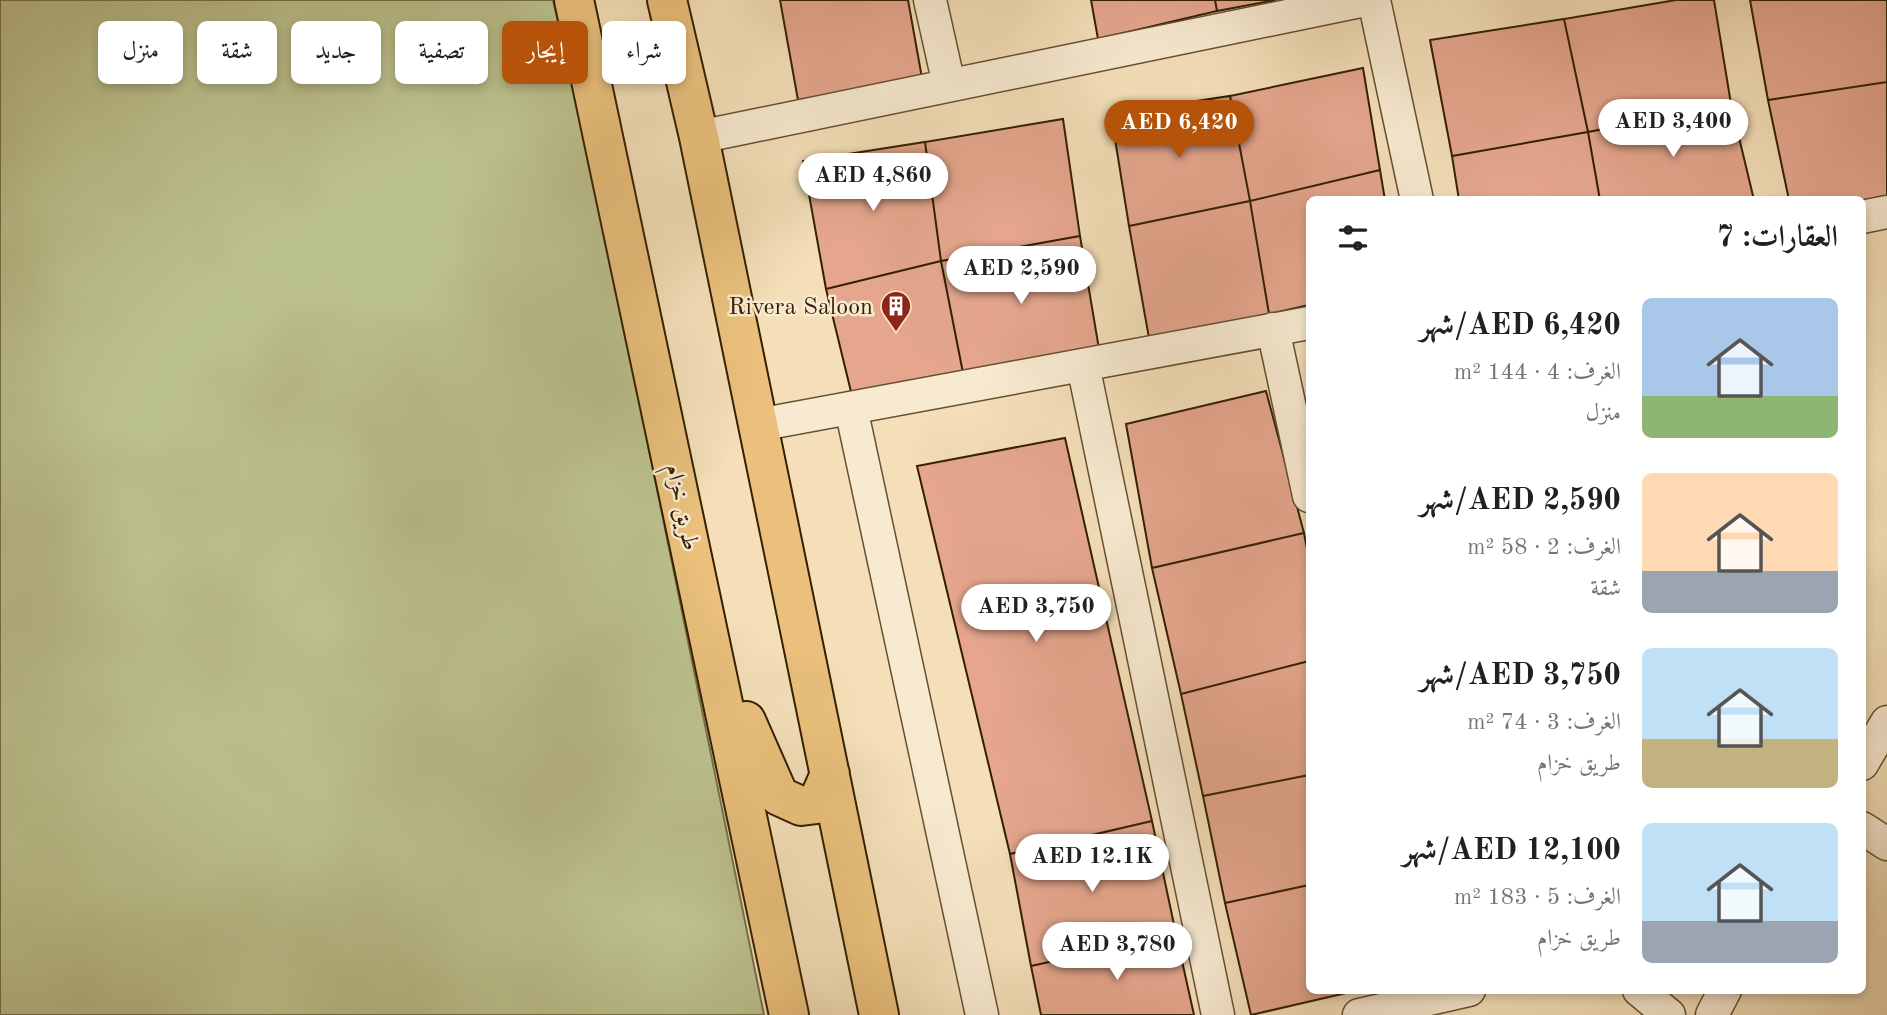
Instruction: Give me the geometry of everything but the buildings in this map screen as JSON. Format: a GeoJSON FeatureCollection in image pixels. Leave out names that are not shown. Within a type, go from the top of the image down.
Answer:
{"type":"FeatureCollection","features":[{"type":"Feature","properties":{"kind":"main road","name":"طريق خزام"},"geometry":{"type":"LineString","coordinates":[[574,0],[789,1015]]}},
{"type":"Feature","properties":{"kind":"main road"},"geometry":{"type":"LineString","coordinates":[[667,0],[699,137],[879,1015]]}},
{"type":"Feature","properties":{"kind":"main road"},"geometry":{"type":"LineString","coordinates":[[709,628],[779,796],[801,806],[817,804],[830,774]]}},
{"type":"Feature","properties":{"kind":"street"},"geometry":{"type":"LineString","coordinates":[[930,0],[949,85]]}},
{"type":"Feature","properties":{"kind":"street"},"geometry":{"type":"LineString","coordinates":[[699,137],[1365,0]]}},
{"type":"Feature","properties":{"kind":"street"},"geometry":{"type":"LineString","coordinates":[[1374,0],[1416,196]]}},
{"type":"Feature","properties":{"kind":"street"},"geometry":{"type":"LineString","coordinates":[[1866,216],[1887,212]]}},
{"type":"Feature","properties":{"kind":"street"},"geometry":{"type":"LineString","coordinates":[[758,425],[1306,324]]}},
{"type":"Feature","properties":{"kind":"street"},"geometry":{"type":"LineString","coordinates":[[1273,329],[1306,482]]}},
{"type":"Feature","properties":{"kind":"street"},"geometry":{"type":"LineString","coordinates":[[1083,365],[1218,1015]]}},
{"type":"Feature","properties":{"kind":"street"},"geometry":{"type":"LineString","coordinates":[[851,408],[982,1015]]}},
{"type":"Feature","properties":{"kind":"street"},"geometry":{"type":"LineString","coordinates":[[1866,757],[1887,722]]}},
{"type":"Feature","properties":{"kind":"street"},"geometry":{"type":"LineString","coordinates":[[1866,831],[1887,844]]}},
{"type":"Feature","properties":{"kind":"street"},"geometry":{"type":"LineString","coordinates":[[1644,994],[1669,1015]]}},
{"type":"Feature","properties":{"kind":"street"},"geometry":{"type":"LineString","coordinates":[[1712,1015],[1723,994]]}},
{"type":"Feature","properties":{"kind":"street"},"geometry":{"type":"LineString","coordinates":[[1359,1015],[1418,996]]}},
{"type":"Feature","properties":{"kind":"green space"},"geometry":{"type":"Polygon","coordinates":[[[0,0],[553,0],[558,21],[502,21],[502,84],[573,84],[764,1015],[0,1015],[0,0]]]}},
{"type":"Feature","properties":{"kind":"place","name":"Rivera Saloon"},"geometry":{"type":"Point","coordinates":[896,333]}}]}
